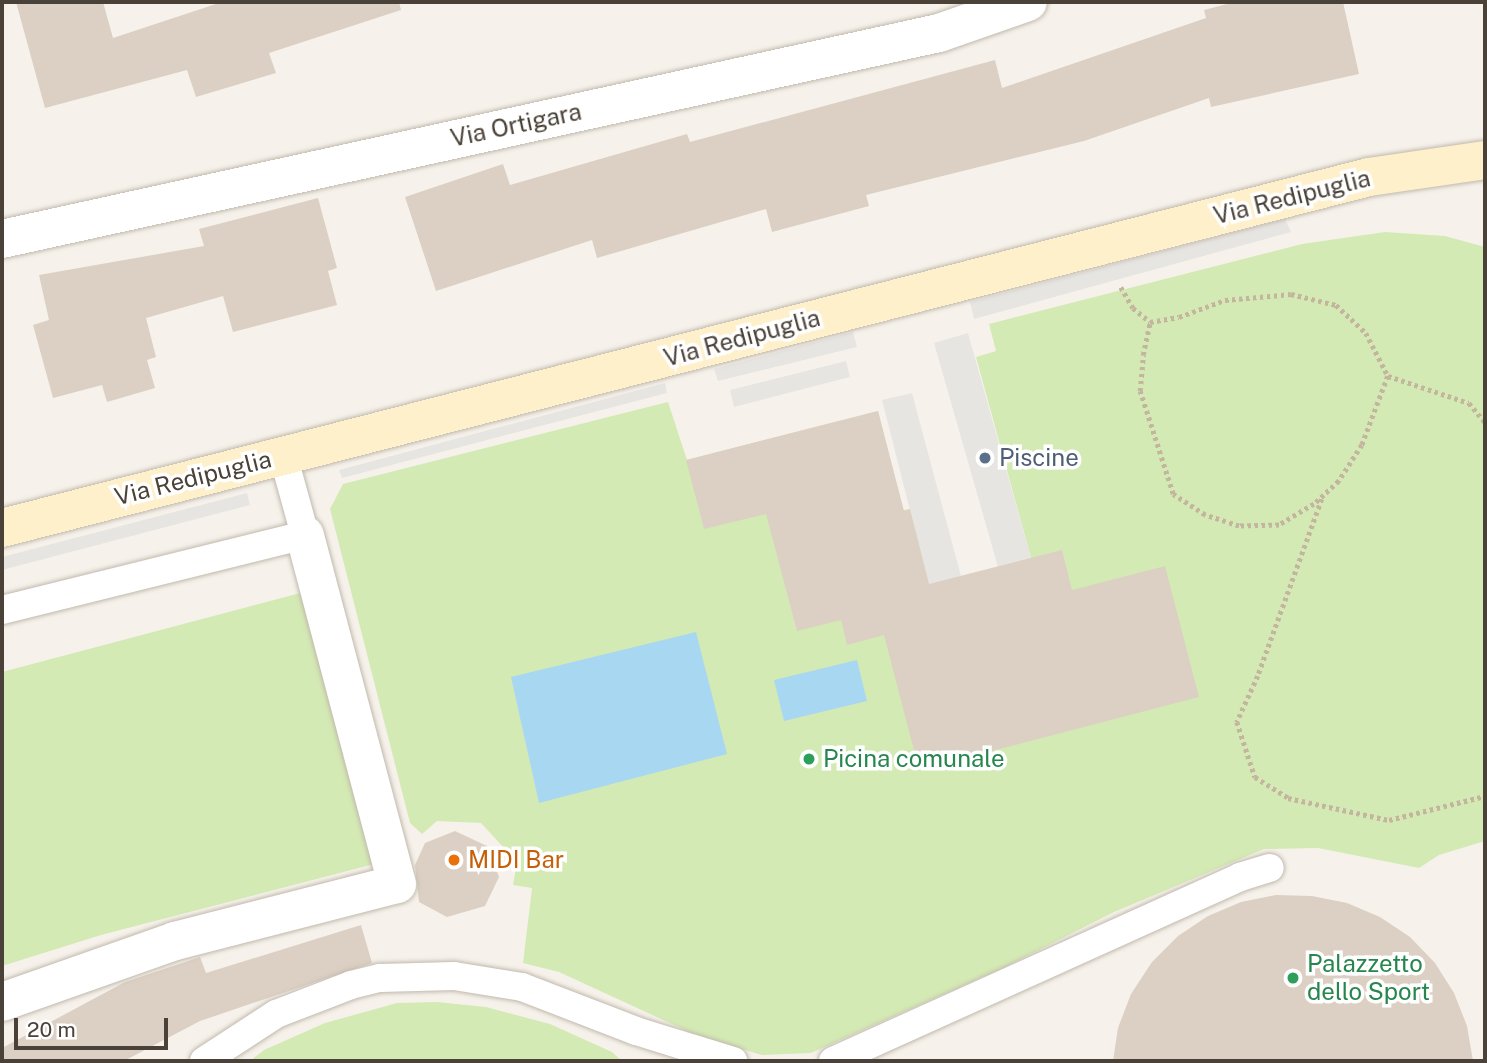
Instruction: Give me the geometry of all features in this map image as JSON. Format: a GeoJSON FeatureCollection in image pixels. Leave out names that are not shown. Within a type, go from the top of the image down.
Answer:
{"type":"FeatureCollection","features":[{"type":"Feature","properties":{"kind":"street","name":"Via Ortigara"},"geometry":{"type":"LineString","coordinates":[[2,239],[939,33],[1028,2]]}},
{"type":"Feature","properties":{"kind":"street","name":"Via Redipuglia"},"geometry":{"type":"LineString","coordinates":[[2,527],[1370,177],[1485,160]]}},
{"type":"Feature","properties":{"kind":"street"},"geometry":{"type":"LineString","coordinates":[[2,1002],[175,941],[397,884],[305,535]]}},
{"type":"Feature","properties":{"kind":"lane"},"geometry":{"type":"LineString","coordinates":[[2,610],[305,535],[283,455]]}},
{"type":"Feature","properties":{"kind":"lane"},"geometry":{"type":"LineString","coordinates":[[834,1061],[1240,877],[1270,868]]}},
{"type":"Feature","properties":{"kind":"lane"},"geometry":{"type":"LineString","coordinates":[[204,1061],[276,1014],[351,985],[380,978],[454,976],[522,987],[648,1035],[733,1061]]}},
{"type":"Feature","properties":{"kind":"path"},"geometry":{"type":"LineString","coordinates":[[1121,286],[1133,308],[1150,322],[1179,317],[1225,300],[1291,294],[1336,305],[1366,333],[1388,376],[1469,403],[1485,422]]}},
{"type":"Feature","properties":{"kind":"path"},"geometry":{"type":"LineString","coordinates":[[1150,322],[1143,355],[1140,391],[1173,494],[1205,515],[1239,526],[1279,525],[1323,496],[1339,481],[1362,445],[1388,376]]}},
{"type":"Feature","properties":{"kind":"path"},"geometry":{"type":"LineString","coordinates":[[1323,496],[1258,676],[1237,722],[1255,777],[1288,798],[1389,820],[1485,796]]}},
{"type":"Feature","properties":{"kind":"green space","name":"Picina comunale"},"geometry":{"type":"Polygon","coordinates":[[[1385,232],[1445,236],[1485,247],[1485,841],[1439,855],[1419,868],[1318,848],[1264,849],[1114,912],[1005,967],[811,1053],[762,1055],[700,1037],[559,972],[523,963],[532,888],[513,885],[517,862],[481,823],[437,821],[422,834],[410,823],[330,509],[343,484],[668,402],[687,460],[878,411],[903,510],[910,509],[930,585],[1031,558],[976,357],[996,351],[989,324],[1302,244],[1385,232]]]}},
{"type":"Feature","properties":{"kind":"green space"},"geometry":{"type":"Polygon","coordinates":[[[304,592],[378,863],[101,935],[2,966],[2,672],[304,592]]]}},
{"type":"Feature","properties":{"kind":"green space"},"geometry":{"type":"Polygon","coordinates":[[[437,1002],[486,1007],[550,1024],[612,1052],[622,1061],[250,1061],[264,1050],[325,1023],[397,1003],[437,1002]]]}},
{"type":"Feature","properties":{"kind":"shaded area"},"geometry":{"type":"Polygon","coordinates":[[[1285,219],[1291,232],[974,319],[970,302],[1285,219]]]}},
{"type":"Feature","properties":{"kind":"shaded area"},"geometry":{"type":"Polygon","coordinates":[[[853,332],[857,347],[718,381],[714,369],[853,332]]]}},
{"type":"Feature","properties":{"kind":"shaded area","name":"Piscine"},"geometry":{"type":"Polygon","coordinates":[[[968,333],[1031,558],[998,567],[934,343],[968,333]]]}},
{"type":"Feature","properties":{"kind":"shaded area"},"geometry":{"type":"Polygon","coordinates":[[[846,361],[850,377],[734,407],[730,390],[846,361]]]}},
{"type":"Feature","properties":{"kind":"shaded area"},"geometry":{"type":"Polygon","coordinates":[[[665,383],[667,393],[342,478],[339,470],[665,383]]]}},
{"type":"Feature","properties":{"kind":"shaded area","name":"Piscine"},"geometry":{"type":"Polygon","coordinates":[[[912,393],[961,576],[929,585],[882,400],[912,393]]]}},
{"type":"Feature","properties":{"kind":"shaded area"},"geometry":{"type":"Polygon","coordinates":[[[247,493],[250,505],[2,570],[2,557],[247,493]]]}},
{"type":"Feature","properties":{"kind":"water"},"geometry":{"type":"Polygon","coordinates":[[[696,632],[727,754],[539,803],[511,677],[696,632]]]}},
{"type":"Feature","properties":{"kind":"water"},"geometry":{"type":"Polygon","coordinates":[[[857,660],[867,701],[784,721],[774,680],[857,660]]]}},
{"type":"Feature","properties":{"kind":"building"},"geometry":{"type":"Polygon","coordinates":[[[16,2],[103,2],[113,38],[222,2],[399,2],[401,10],[269,53],[276,73],[196,97],[187,70],[45,108],[16,2]]]}},
{"type":"Feature","properties":{"kind":"building"},"geometry":{"type":"Polygon","coordinates":[[[1235,2],[1343,2],[1359,74],[1211,107],[1209,98],[1084,141],[866,195],[869,206],[772,232],[766,209],[597,258],[592,240],[436,291],[405,197],[503,164],[510,185],[687,134],[690,142],[995,60],[1002,88],[1206,18],[1204,10],[1235,2]]]}},
{"type":"Feature","properties":{"kind":"building"},"geometry":{"type":"Polygon","coordinates":[[[318,198],[337,268],[328,271],[337,305],[233,332],[223,296],[146,318],[156,357],[147,360],[155,388],[107,402],[102,385],[53,398],[33,325],[49,320],[39,275],[204,246],[199,229],[318,198]]]}},
{"type":"Feature","properties":{"kind":"building"},"geometry":{"type":"Polygon","coordinates":[[[878,411],[904,511],[910,509],[929,584],[1062,550],[1072,590],[1165,566],[1199,697],[919,770],[884,635],[847,645],[841,620],[797,631],[766,514],[704,529],[686,460],[878,411]]]}},
{"type":"Feature","properties":{"kind":"building","name":"MIDI Bar"},"geometry":{"type":"Polygon","coordinates":[[[455,831],[487,846],[499,877],[485,906],[447,917],[419,902],[415,865],[425,843],[455,831]]]}},
{"type":"Feature","properties":{"kind":"building","name":"Palazzetto dello Sport"},"geometry":{"type":"Polygon","coordinates":[[[1276,895],[1312,896],[1347,903],[1380,917],[1410,937],[1435,963],[1454,993],[1467,1026],[1473,1061],[1113,1061],[1118,1028],[1131,994],[1152,962],[1178,936],[1208,916],[1241,902],[1276,895]]]}},
{"type":"Feature","properties":{"kind":"building"},"geometry":{"type":"Polygon","coordinates":[[[361,925],[372,963],[200,1021],[124,1061],[2,1061],[2,1048],[125,982],[200,957],[206,973],[361,925]]]}},
{"type":"Feature","properties":{"kind":"place","name":"Piscine"},"geometry":{"type":"Point","coordinates":[985,458]}},
{"type":"Feature","properties":{"kind":"place","name":"Picina comunale"},"geometry":{"type":"Point","coordinates":[809,759]}},
{"type":"Feature","properties":{"kind":"place","name":"MIDI Bar"},"geometry":{"type":"Point","coordinates":[454,860]}},
{"type":"Feature","properties":{"kind":"place","name":"Palazzetto dello Sport"},"geometry":{"type":"Point","coordinates":[1293,978]}}]}
